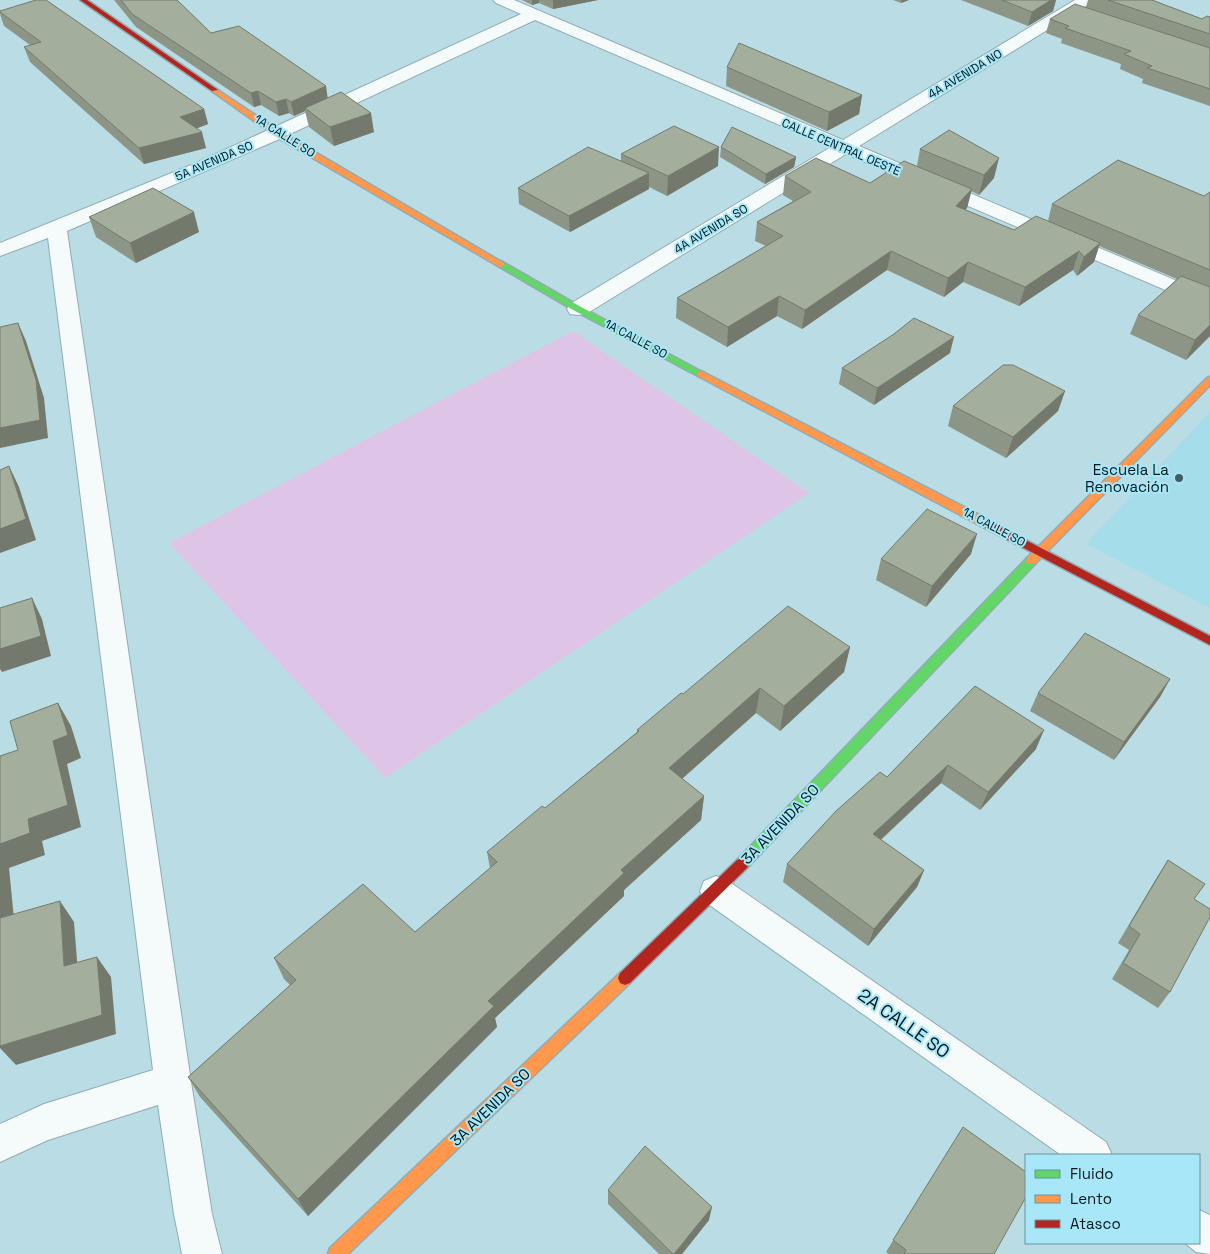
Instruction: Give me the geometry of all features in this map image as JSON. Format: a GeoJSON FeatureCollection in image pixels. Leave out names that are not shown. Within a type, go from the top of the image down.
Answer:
{"type":"FeatureCollection","features":[{"type":"Feature","properties":{"kind":"street","name":"1A CALLE SO"},"geometry":{"type":"LineString","coordinates":[[83,0],[278,134],[578,309],[1210,641]]}},
{"type":"Feature","properties":{"kind":"street","name":"CALLE CENTRAL OESTE"},"geometry":{"type":"LineString","coordinates":[[500,0],[1210,303]]}},
{"type":"Feature","properties":{"kind":"street"},"geometry":{"type":"LineString","coordinates":[[1052,3],[1070,10]]}},
{"type":"Feature","properties":{"kind":"street","name":"4A AVENIDA NO"},"geometry":{"type":"LineString","coordinates":[[844,148],[1070,10],[1087,8]]}},
{"type":"Feature","properties":{"kind":"street","name":"5A AVENIDA SO"},"geometry":{"type":"LineString","coordinates":[[0,250],[58,228],[278,134],[533,15]]}},
{"type":"Feature","properties":{"kind":"street","name":"4A AVENIDA SO"},"geometry":{"type":"LineString","coordinates":[[578,309],[844,148]]}},
{"type":"Feature","properties":{"kind":"street"},"geometry":{"type":"LineString","coordinates":[[58,228],[173,1082],[193,1214],[202,1254]]}},
{"type":"Feature","properties":{"kind":"street","name":"3A AVENIDA SO"},"geometry":{"type":"LineString","coordinates":[[336,1254],[716,891],[1041,552],[1210,380]]}},
{"type":"Feature","properties":{"kind":"street","name":"2A CALLE SO"},"geometry":{"type":"LineString","coordinates":[[716,891],[1092,1154]]}},
{"type":"Feature","properties":{"kind":"street"},"geometry":{"type":"LineString","coordinates":[[0,1143],[44,1123],[173,1082]]}},
{"type":"Feature","properties":{"kind":"shaded area"},"geometry":{"type":"Polygon","coordinates":[[[573,331],[809,493],[385,778],[169,543],[573,331]]]}},
{"type":"Feature","properties":{"kind":"shaded area","name":"Escuela La Renovación"},"geometry":{"type":"Polygon","coordinates":[[[1210,412],[1210,608],[1086,544],[1210,412]]]}},
{"type":"Feature","properties":{"kind":"building"},"geometry":{"type":"Polygon","coordinates":[[[36,0],[46,0],[204,109],[180,117],[202,132],[139,148],[24,47],[41,42],[0,12],[36,0]]]}},
{"type":"Feature","properties":{"kind":"building"},"geometry":{"type":"Polygon","coordinates":[[[121,0],[177,0],[211,33],[239,26],[326,86],[291,102],[286,99],[276,102],[258,91],[251,93],[132,14],[121,0]]]}},
{"type":"Feature","properties":{"kind":"building"},"geometry":{"type":"Polygon","coordinates":[[[1002,0],[1051,0],[1032,12],[1002,0]]]}},
{"type":"Feature","properties":{"kind":"building"},"geometry":{"type":"Polygon","coordinates":[[[1108,0],[1152,0],[1202,19],[1207,16],[1210,17],[1210,34],[1108,0]]]}},
{"type":"Feature","properties":{"kind":"building"},"geometry":{"type":"Polygon","coordinates":[[[1075,4],[1210,48],[1210,89],[1147,68],[1152,66],[1124,54],[1131,51],[1065,28],[1069,26],[1050,19],[1075,4]]]}},
{"type":"Feature","properties":{"kind":"building"},"geometry":{"type":"Polygon","coordinates":[[[739,43],[862,95],[829,112],[727,67],[739,43]]]}},
{"type":"Feature","properties":{"kind":"building"},"geometry":{"type":"Polygon","coordinates":[[[341,92],[371,113],[330,127],[305,108],[341,92]]]}},
{"type":"Feature","properties":{"kind":"building"},"geometry":{"type":"Polygon","coordinates":[[[674,126],[719,147],[668,176],[621,154],[674,126]]]}},
{"type":"Feature","properties":{"kind":"building"},"geometry":{"type":"Polygon","coordinates":[[[732,127],[796,157],[766,174],[721,147],[732,127]]]}},
{"type":"Feature","properties":{"kind":"building"},"geometry":{"type":"Polygon","coordinates":[[[949,130],[999,158],[984,175],[920,149],[949,130]]]}},
{"type":"Feature","properties":{"kind":"building"},"geometry":{"type":"Polygon","coordinates":[[[588,147],[649,173],[569,216],[518,188],[588,147]]]}},
{"type":"Feature","properties":{"kind":"building"},"geometry":{"type":"Polygon","coordinates":[[[816,158],[870,183],[904,161],[972,189],[956,206],[1014,230],[1036,216],[1100,243],[1084,257],[1079,251],[1025,287],[968,262],[948,278],[891,251],[805,310],[779,296],[728,327],[677,298],[783,236],[757,222],[811,192],[785,176],[816,158]]]}},
{"type":"Feature","properties":{"kind":"building"},"geometry":{"type":"Polygon","coordinates":[[[1118,160],[1204,196],[1210,192],[1210,270],[1052,204],[1118,160]]]}},
{"type":"Feature","properties":{"kind":"building"},"geometry":{"type":"Polygon","coordinates":[[[153,188],[194,212],[130,243],[89,217],[153,188]]]}},
{"type":"Feature","properties":{"kind":"building"},"geometry":{"type":"Polygon","coordinates":[[[1181,276],[1210,287],[1210,325],[1195,340],[1138,315],[1181,276]]]}},
{"type":"Feature","properties":{"kind":"building"},"geometry":{"type":"Polygon","coordinates":[[[914,318],[954,337],[877,388],[842,368],[894,334],[914,318]]]}},
{"type":"Feature","properties":{"kind":"building"},"geometry":{"type":"Polygon","coordinates":[[[18,323],[36,380],[40,420],[0,428],[0,327],[18,323]]]}},
{"type":"Feature","properties":{"kind":"building"},"geometry":{"type":"Polygon","coordinates":[[[1003,365],[1013,365],[1065,391],[1013,437],[953,406],[1003,365]]]}},
{"type":"Feature","properties":{"kind":"building"},"geometry":{"type":"Polygon","coordinates":[[[9,466],[26,519],[0,529],[0,470],[9,466]]]}},
{"type":"Feature","properties":{"kind":"building"},"geometry":{"type":"Polygon","coordinates":[[[927,509],[977,534],[932,586],[881,559],[927,509]]]}},
{"type":"Feature","properties":{"kind":"building"},"geometry":{"type":"Polygon","coordinates":[[[32,598],[41,636],[0,649],[0,608],[32,598]]]}},
{"type":"Feature","properties":{"kind":"building"},"geometry":{"type":"Polygon","coordinates":[[[788,606],[850,647],[784,706],[760,688],[669,768],[704,796],[621,870],[624,873],[488,1001],[494,1006],[298,1199],[188,1077],[296,980],[274,958],[363,884],[415,932],[497,862],[487,852],[542,806],[545,808],[788,606]]]}},
{"type":"Feature","properties":{"kind":"building"},"geometry":{"type":"Polygon","coordinates":[[[1085,633],[1170,679],[1124,742],[1038,693],[1085,633]]]}},
{"type":"Feature","properties":{"kind":"building"},"geometry":{"type":"Polygon","coordinates":[[[975,686],[1044,730],[988,792],[948,765],[873,834],[924,870],[874,929],[787,864],[836,811],[880,772],[887,777],[975,686]]]}},
{"type":"Feature","properties":{"kind":"building"},"geometry":{"type":"Polygon","coordinates":[[[58,703],[68,735],[53,741],[68,805],[28,819],[30,833],[0,844],[0,756],[18,750],[10,721],[58,703]]]}},
{"type":"Feature","properties":{"kind":"building"},"geometry":{"type":"Polygon","coordinates":[[[1168,860],[1205,884],[1194,899],[1210,909],[1210,917],[1170,992],[1123,963],[1140,934],[1129,926],[1168,860]]]}},
{"type":"Feature","properties":{"kind":"building"},"geometry":{"type":"Polygon","coordinates":[[[60,901],[64,966],[97,957],[102,1015],[0,1046],[0,918],[60,901]]]}},
{"type":"Feature","properties":{"kind":"building"},"geometry":{"type":"Polygon","coordinates":[[[963,1127],[1025,1171],[1025,1199],[994,1254],[904,1254],[906,1250],[893,1240],[963,1127]]]}},
{"type":"Feature","properties":{"kind":"building"},"geometry":{"type":"Polygon","coordinates":[[[645,1146],[712,1207],[674,1254],[608,1190],[645,1146]]]}},
{"type":"Feature","properties":{"kind":"traffic: fast"},"geometry":{"type":"LineString","coordinates":[[501,264],[578,309],[701,374]]}},
{"type":"Feature","properties":{"kind":"traffic: fast"},"geometry":{"type":"LineString","coordinates":[[742,864],[1031,561]]}},
{"type":"Feature","properties":{"kind":"traffic: slow"},"geometry":{"type":"LineString","coordinates":[[214,90],[278,134],[501,264]]}},
{"type":"Feature","properties":{"kind":"traffic: slow"},"geometry":{"type":"LineString","coordinates":[[701,374],[989,525]]}},
{"type":"Feature","properties":{"kind":"traffic: slow"},"geometry":{"type":"LineString","coordinates":[[1031,561],[1210,380]]}},
{"type":"Feature","properties":{"kind":"traffic: slow"},"geometry":{"type":"LineString","coordinates":[[336,1254],[625,978]]}},
{"type":"Feature","properties":{"kind":"traffic: jam"},"geometry":{"type":"LineString","coordinates":[[83,0],[214,90]]}},
{"type":"Feature","properties":{"kind":"traffic: jam"},"geometry":{"type":"LineString","coordinates":[[989,525],[1210,641]]}},
{"type":"Feature","properties":{"kind":"traffic: jam"},"geometry":{"type":"LineString","coordinates":[[625,978],[742,864]]}},
{"type":"Feature","properties":{"kind":"place","name":"Escuela La Renovación"},"geometry":{"type":"Point","coordinates":[1179,478]}}]}
